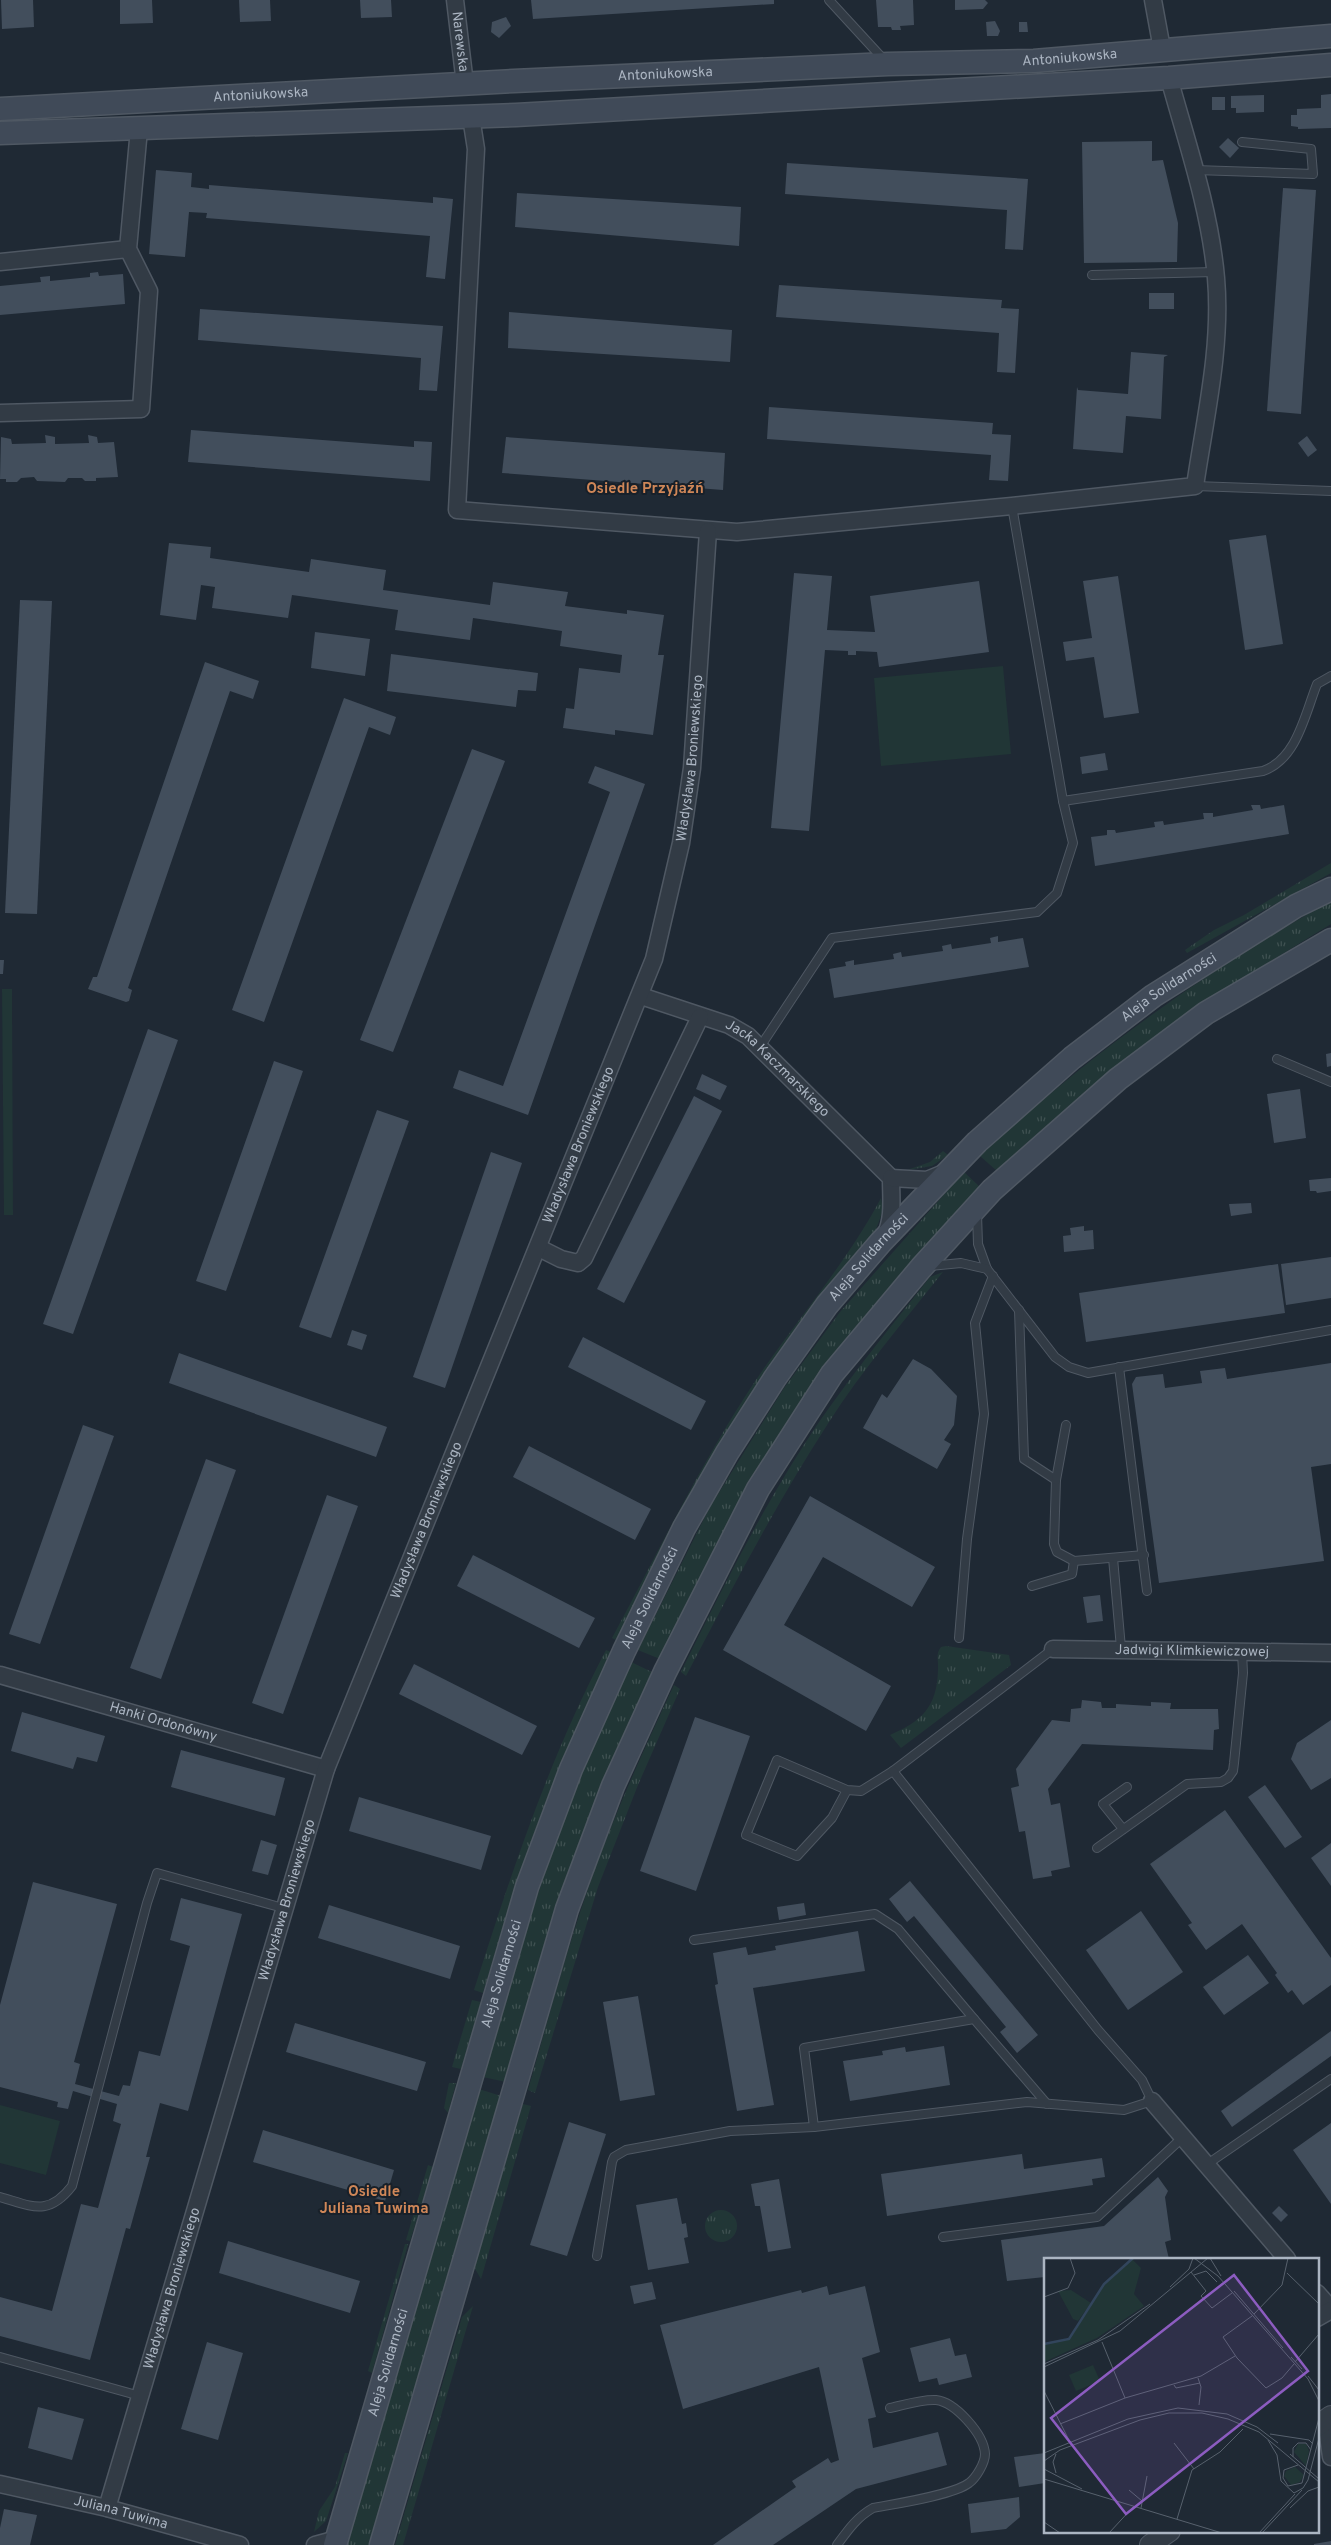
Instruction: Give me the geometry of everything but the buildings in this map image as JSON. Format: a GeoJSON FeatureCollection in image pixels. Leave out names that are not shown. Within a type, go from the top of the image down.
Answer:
{"type":"FeatureCollection","features":[{"type":"Feature","properties":{"kind":"main road","name":"Antoniukowska"},"geometry":{"type":"LineString","coordinates":[[0,110],[466,84],[888,64],[1034,61],[1331,36]]}},
{"type":"Feature","properties":{"kind":"main road"},"geometry":{"type":"LineString","coordinates":[[1162,49],[1169,78]]}},
{"type":"Feature","properties":{"kind":"main road","name":"Antoniukowska"},"geometry":{"type":"LineString","coordinates":[[0,133],[471,117],[1169,78],[1331,65]]}},
{"type":"Feature","properties":{"kind":"main road"},"geometry":{"type":"LineString","coordinates":[[466,84],[471,117]]}},
{"type":"Feature","properties":{"kind":"main road","name":"Aleja Solidarności"},"geometry":{"type":"LineString","coordinates":[[336,2542],[528,1887],[572,1770],[624,1651],[684,1528],[727,1453],[775,1378],[827,1305],[881,1242],[952,1167],[1006,1115],[1065,1065],[1153,996],[1296,906],[1331,889]]}},
{"type":"Feature","properties":{"kind":"main road"},"geometry":{"type":"LineString","coordinates":[[381,2545],[567,1909],[612,1786],[665,1672],[758,1489],[832,1374],[921,1268],[978,1205],[1118,1079],[1206,1013],[1331,940]]}},
{"type":"Feature","properties":{"kind":"street","name":"Narewska"},"geometry":{"type":"LineString","coordinates":[[455,0],[466,84]]}},
{"type":"Feature","properties":{"kind":"street"},"geometry":{"type":"LineString","coordinates":[[1153,0],[1162,49]]}},
{"type":"Feature","properties":{"kind":"street"},"geometry":{"type":"LineString","coordinates":[[471,117],[476,149],[457,510],[738,532],[1012,506],[1195,486],[1216,341],[1215,272],[1194,170],[1169,78]]}},
{"type":"Feature","properties":{"kind":"street"},"geometry":{"type":"LineString","coordinates":[[0,413],[141,409],[150,291],[128,249],[139,129]]}},
{"type":"Feature","properties":{"kind":"street"},"geometry":{"type":"LineString","coordinates":[[0,262],[128,249]]}},
{"type":"Feature","properties":{"kind":"street","name":"Władysława Broniewskiego"},"geometry":{"type":"LineString","coordinates":[[107,2508],[283,1908],[326,1769],[539,1248],[641,996],[654,959],[677,862],[692,768],[708,531]]}},
{"type":"Feature","properties":{"kind":"street","name":"Jacka Kaczmarskiego"},"geometry":{"type":"LineString","coordinates":[[641,996],[737,1030],[760,1047],[891,1178]]}},
{"type":"Feature","properties":{"kind":"street"},"geometry":{"type":"LineString","coordinates":[[539,1248],[570,1262],[578,1263],[584,1258],[700,1017]]}},
{"type":"Feature","properties":{"kind":"street"},"geometry":{"type":"LineString","coordinates":[[881,1242],[889,1227],[892,1209],[891,1178],[927,1180],[940,1176],[952,1167]]}},
{"type":"Feature","properties":{"kind":"street","name":"Jadwigi Klimkiewiczowej"},"geometry":{"type":"LineString","coordinates":[[1053,1649],[1121,1648],[1331,1653]]}},
{"type":"Feature","properties":{"kind":"street","name":"Hanki Ordonówny"},"geometry":{"type":"LineString","coordinates":[[0,1675],[326,1769]]}},
{"type":"Feature","properties":{"kind":"street"},"geometry":{"type":"LineString","coordinates":[[1152,2101],[1286,2258]]}},
{"type":"Feature","properties":{"kind":"street"},"geometry":{"type":"LineString","coordinates":[[1318,2294],[1331,2310],[1318,2317]]}},
{"type":"Feature","properties":{"kind":"street"},"geometry":{"type":"LineString","coordinates":[[1326,2422],[1331,2457]]}},
{"type":"Feature","properties":{"kind":"street","name":"Juliana Tuwima"},"geometry":{"type":"LineString","coordinates":[[0,2484],[107,2508],[240,2545]]}},
{"type":"Feature","properties":{"kind":"street"},"geometry":{"type":"LineString","coordinates":[[1150,2545],[1169,2532]]}},
{"type":"Feature","properties":{"kind":"street"},"geometry":{"type":"LineString","coordinates":[[315,2545],[336,2542]]}},
{"type":"Feature","properties":{"kind":"lane"},"geometry":{"type":"LineString","coordinates":[[828,0],[888,64]]}},
{"type":"Feature","properties":{"kind":"lane"},"geometry":{"type":"LineString","coordinates":[[1194,170],[1312,174],[1311,149],[1242,142]]}},
{"type":"Feature","properties":{"kind":"lane"},"geometry":{"type":"LineString","coordinates":[[1092,276],[1215,272]]}},
{"type":"Feature","properties":{"kind":"lane"},"geometry":{"type":"LineString","coordinates":[[1195,486],[1331,490]]}},
{"type":"Feature","properties":{"kind":"lane"},"geometry":{"type":"LineString","coordinates":[[760,1047],[832,938],[1037,912],[1057,893],[1073,843],[1063,801],[1012,506]]}},
{"type":"Feature","properties":{"kind":"lane"},"geometry":{"type":"LineString","coordinates":[[1063,801],[1263,771],[1272,768],[1291,748],[1317,684],[1331,676]]}},
{"type":"Feature","properties":{"kind":"lane"},"geometry":{"type":"LineString","coordinates":[[1277,1059],[1331,1082]]}},
{"type":"Feature","properties":{"kind":"lane"},"geometry":{"type":"LineString","coordinates":[[978,1205],[978,1244],[987,1269],[1046,1346],[1069,1367],[1088,1373],[1331,1330]]}},
{"type":"Feature","properties":{"kind":"lane"},"geometry":{"type":"LineString","coordinates":[[921,1268],[961,1263],[987,1269]]}},
{"type":"Feature","properties":{"kind":"lane"},"geometry":{"type":"LineString","coordinates":[[959,1638],[967,1539],[984,1414],[975,1323],[993,1276]]}},
{"type":"Feature","properties":{"kind":"lane"},"geometry":{"type":"LineString","coordinates":[[1019,1310],[1024,1459],[1056,1480]]}},
{"type":"Feature","properties":{"kind":"lane"},"geometry":{"type":"LineString","coordinates":[[1119,1367],[1144,1554],[1147,1591]]}},
{"type":"Feature","properties":{"kind":"lane"},"geometry":{"type":"LineString","coordinates":[[1066,1425],[1056,1480],[1054,1544],[1057,1552],[1074,1561],[1144,1554]]}},
{"type":"Feature","properties":{"kind":"lane"},"geometry":{"type":"LineString","coordinates":[[1114,1558],[1121,1648]]}},
{"type":"Feature","properties":{"kind":"lane"},"geometry":{"type":"LineString","coordinates":[[1032,1586],[1072,1574],[1074,1561]]}},
{"type":"Feature","properties":{"kind":"lane"},"geometry":{"type":"LineString","coordinates":[[847,1790],[832,1818],[797,1856],[746,1835],[777,1760],[847,1790],[860,1791],[893,1772],[1053,1649]]}},
{"type":"Feature","properties":{"kind":"lane"},"geometry":{"type":"LineString","coordinates":[[1097,1848],[1187,1784],[1221,1782],[1228,1778],[1233,1771],[1243,1673],[1242,1652]]}},
{"type":"Feature","properties":{"kind":"lane"},"geometry":{"type":"LineString","coordinates":[[597,2256],[612,2162],[620,2152],[730,2131],[814,2127],[1027,2102],[1124,2110],[1152,2101],[1142,2080],[1098,2030],[893,1772]]}},
{"type":"Feature","properties":{"kind":"lane"},"geometry":{"type":"LineString","coordinates":[[1123,1829],[1103,1804],[1127,1787]]}},
{"type":"Feature","properties":{"kind":"lane"},"geometry":{"type":"LineString","coordinates":[[0,2197],[38,2207],[48,2206],[62,2199],[72,2186],[147,1903],[157,1874],[283,1908]]}},
{"type":"Feature","properties":{"kind":"lane"},"geometry":{"type":"LineString","coordinates":[[694,1940],[875,1914],[898,1929],[1047,2104]]}},
{"type":"Feature","properties":{"kind":"lane"},"geometry":{"type":"LineString","coordinates":[[814,2127],[804,2048],[974,2019]]}},
{"type":"Feature","properties":{"kind":"lane"},"geometry":{"type":"LineString","coordinates":[[1206,2165],[1331,2079]]}},
{"type":"Feature","properties":{"kind":"lane"},"geometry":{"type":"LineString","coordinates":[[943,2237],[1097,2217],[1182,2138]]}},
{"type":"Feature","properties":{"kind":"lane"},"geometry":{"type":"LineString","coordinates":[[0,2357],[140,2396]]}},
{"type":"Feature","properties":{"kind":"lane"},"geometry":{"type":"LineString","coordinates":[[838,2545],[863,2514],[873,2508],[950,2491],[969,2484],[981,2469],[985,2454],[977,2434],[960,2411],[936,2400],[890,2408]]}},
{"type":"Feature","properties":{"kind":"green space"},"geometry":{"type":"Polygon","coordinates":[[[1003,666],[1011,754],[881,766],[874,678],[1003,666]]]}},
{"type":"Feature","properties":{"kind":"green space"},"geometry":{"type":"Polygon","coordinates":[[[1331,863],[1331,873],[1187,953],[1185,950],[1214,930],[1244,915],[1331,863]]]}},
{"type":"Feature","properties":{"kind":"green space"},"geometry":{"type":"Polygon","coordinates":[[[1331,901],[1331,924],[1243,979],[1157,1038],[1035,1135],[997,1171],[980,1156],[1062,1084],[1148,1018],[1238,957],[1331,901]]]}},
{"type":"Feature","properties":{"kind":"green space"},"geometry":{"type":"Polygon","coordinates":[[[2,989],[12,989],[13,1215],[4,1215],[2,989]]]}},
{"type":"Feature","properties":{"kind":"green space"},"geometry":{"type":"Polygon","coordinates":[[[943,1151],[948,1155],[932,1166],[907,1170],[930,1162],[943,1151]]]}},
{"type":"Feature","properties":{"kind":"green space"},"geometry":{"type":"Polygon","coordinates":[[[964,1172],[980,1187],[875,1304],[804,1402],[660,1659],[638,1650],[710,1507],[784,1388],[840,1312],[964,1172]]]}},
{"type":"Feature","properties":{"kind":"green space"},"geometry":{"type":"Polygon","coordinates":[[[881,1198],[883,1210],[874,1235],[655,1567],[616,1640],[612,1638],[694,1483],[729,1422],[764,1368],[851,1249],[881,1198]]]}},
{"type":"Feature","properties":{"kind":"green space"},"geometry":{"type":"Polygon","coordinates":[[[943,1272],[870,1364],[842,1402],[809,1453],[737,1579],[686,1676],[681,1672],[746,1544],[781,1482],[819,1422],[930,1277],[943,1272]]]}},
{"type":"Feature","properties":{"kind":"green space"},"geometry":{"type":"Polygon","coordinates":[[[946,1646],[1009,1655],[1011,1665],[901,1748],[890,1735],[911,1724],[926,1711],[935,1694],[938,1652],[941,1647],[946,1646]]]}},
{"type":"Feature","properties":{"kind":"green space"},"geometry":{"type":"Polygon","coordinates":[[[606,1650],[611,1652],[566,1751],[534,1834],[483,1993],[474,1990],[532,1817],[566,1733],[606,1650]]]}},
{"type":"Feature","properties":{"kind":"green space"},"geometry":{"type":"Polygon","coordinates":[[[631,1662],[652,1672],[611,1762],[570,1868],[506,2082],[483,2077],[544,1875],[590,1753],[631,1662]]]}},
{"type":"Feature","properties":{"kind":"green space"},"geometry":{"type":"Polygon","coordinates":[[[674,1685],[680,1689],[638,1785],[598,1887],[535,2093],[528,2090],[586,1896],[623,1799],[674,1685]]]}},
{"type":"Feature","properties":{"kind":"green space"},"geometry":{"type":"Polygon","coordinates":[[[472,2000],[481,2002],[461,2069],[452,2067],[472,2000]]]}},
{"type":"Feature","properties":{"kind":"green space"},"geometry":{"type":"Polygon","coordinates":[[[449,2083],[456,2083],[448,2113],[444,2108],[449,2083]]]}},
{"type":"Feature","properties":{"kind":"green space"},"geometry":{"type":"Polygon","coordinates":[[[479,2089],[501,2096],[371,2545],[347,2545],[479,2089]]]}},
{"type":"Feature","properties":{"kind":"green space"},"geometry":{"type":"Polygon","coordinates":[[[523,2104],[531,2106],[481,2279],[474,2267],[523,2104]]]}},
{"type":"Feature","properties":{"kind":"green space"},"geometry":{"type":"Polygon","coordinates":[[[0,2105],[60,2121],[46,2175],[0,2163],[0,2105]]]}},
{"type":"Feature","properties":{"kind":"green space"},"geometry":{"type":"Polygon","coordinates":[[[428,2165],[433,2167],[410,2241],[406,2240],[428,2165]]]}},
{"type":"Feature","properties":{"kind":"green space"},"geometry":{"type":"Polygon","coordinates":[[[721,2210],[733,2214],[737,2226],[733,2238],[721,2242],[709,2238],[705,2226],[709,2214],[721,2210]]]}},
{"type":"Feature","properties":{"kind":"green space"},"geometry":{"type":"Polygon","coordinates":[[[405,2244],[408,2244],[372,2373],[368,2371],[405,2244]]]}},
{"type":"Feature","properties":{"kind":"green space"},"geometry":{"type":"Polygon","coordinates":[[[473,2306],[403,2545],[395,2545],[462,2317],[473,2306]]]}},
{"type":"Feature","properties":{"kind":"green space"},"geometry":{"type":"Polygon","coordinates":[[[345,2453],[348,2453],[326,2521],[314,2532],[319,2511],[335,2487],[345,2453]]]}},
{"type":"Feature","properties":{"kind":"district","name":"Osiedle Przyjaźń"},"geometry":{"type":"Point","coordinates":[645,489]}},
{"type":"Feature","properties":{"kind":"district","name":"Osiedle Juliana Tuwima"},"geometry":{"type":"Point","coordinates":[374,2200]}}]}
